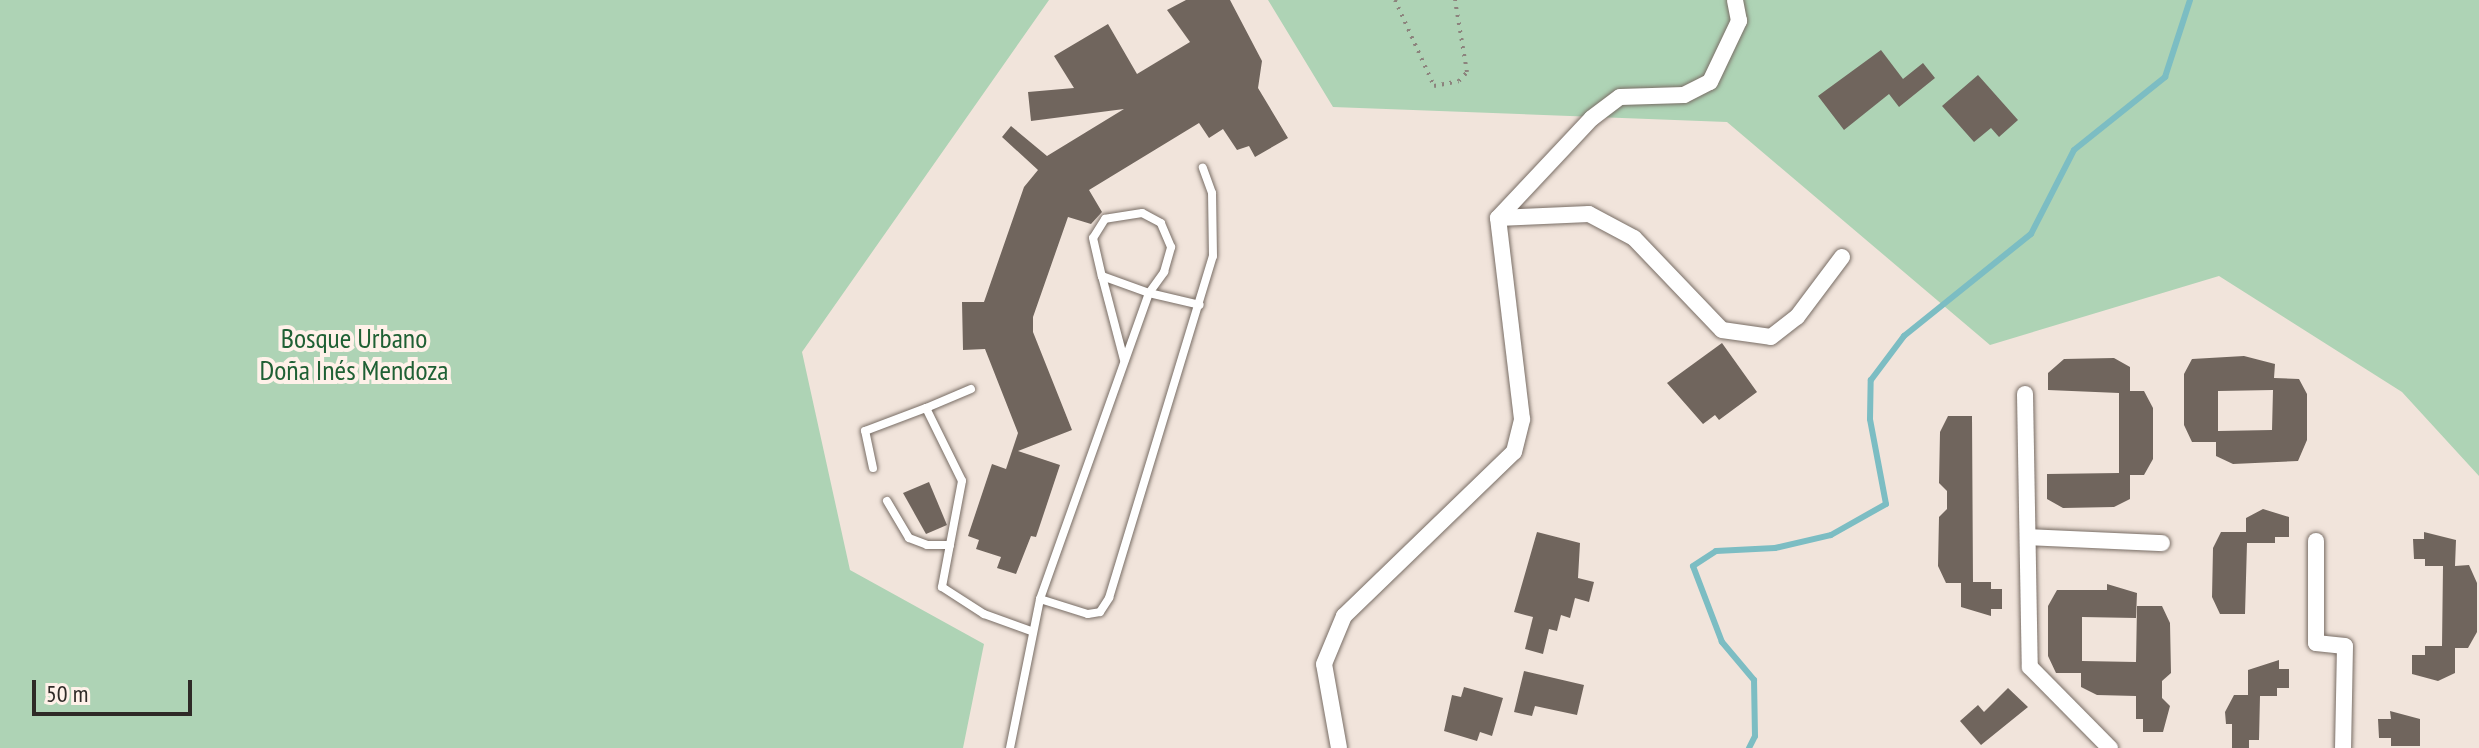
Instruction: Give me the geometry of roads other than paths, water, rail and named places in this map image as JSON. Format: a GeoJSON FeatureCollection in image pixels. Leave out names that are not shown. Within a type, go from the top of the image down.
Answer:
{"type":"FeatureCollection","features":[{"type":"Feature","properties":{"kind":"street"},"geometry":{"type":"LineString","coordinates":[[1498,218],[1592,118],[1620,97],[1684,95],[1710,82],[1739,21],[1735,0]]}},
{"type":"Feature","properties":{"kind":"street"},"geometry":{"type":"LineString","coordinates":[[1498,218],[1589,214],[1634,238],[1722,330],[1771,337],[1797,317],[1842,257]]}},
{"type":"Feature","properties":{"kind":"street"},"geometry":{"type":"LineString","coordinates":[[1339,748],[1324,664],[1344,616],[1514,452],[1522,419],[1498,218]]}},
{"type":"Feature","properties":{"kind":"street"},"geometry":{"type":"LineString","coordinates":[[2025,394],[2030,667],[2110,748]]}},
{"type":"Feature","properties":{"kind":"street"},"geometry":{"type":"LineString","coordinates":[[2028,537],[2162,543]]}},
{"type":"Feature","properties":{"kind":"street"},"geometry":{"type":"LineString","coordinates":[[2316,541],[2316,643],[2345,646],[2343,748]]}},
{"type":"Feature","properties":{"kind":"lane"},"geometry":{"type":"LineString","coordinates":[[1040,599],[1088,614],[1100,612],[1109,598],[1213,256],[1212,193],[1203,168]]}},
{"type":"Feature","properties":{"kind":"lane"},"geometry":{"type":"LineString","coordinates":[[1010,748],[1031,631],[1040,599],[1125,362],[1149,293],[1164,272],[1171,247],[1161,223],[1142,213],[1121,212],[1105,219],[1093,238],[1125,362]]}},
{"type":"Feature","properties":{"kind":"lane"},"geometry":{"type":"LineString","coordinates":[[1102,276],[1149,293],[1200,305]]}},
{"type":"Feature","properties":{"kind":"lane"},"geometry":{"type":"LineString","coordinates":[[873,468],[865,431],[971,389]]}},
{"type":"Feature","properties":{"kind":"lane"},"geometry":{"type":"LineString","coordinates":[[926,408],[962,481],[942,587],[984,614],[1031,631]]}},
{"type":"Feature","properties":{"kind":"lane"},"geometry":{"type":"LineString","coordinates":[[887,501],[909,538],[927,545],[950,545]]}},
{"type":"Feature","properties":{"kind":"waterway"},"geometry":{"type":"LineString","coordinates":[[1749,748],[1755,736],[1754,680],[1722,642],[1693,566],[1716,551],[1775,548],[1831,535],[1886,504],[1870,419],[1871,380],[1904,336],[2031,234],[2074,150],[2165,77],[2190,0]]}},
{"type":"Feature","properties":{"kind":"park label","name":"Bosque Urbano Doña Inés Mendoza"},"geometry":{"type":"Point","coordinates":[354,354]}}]}
